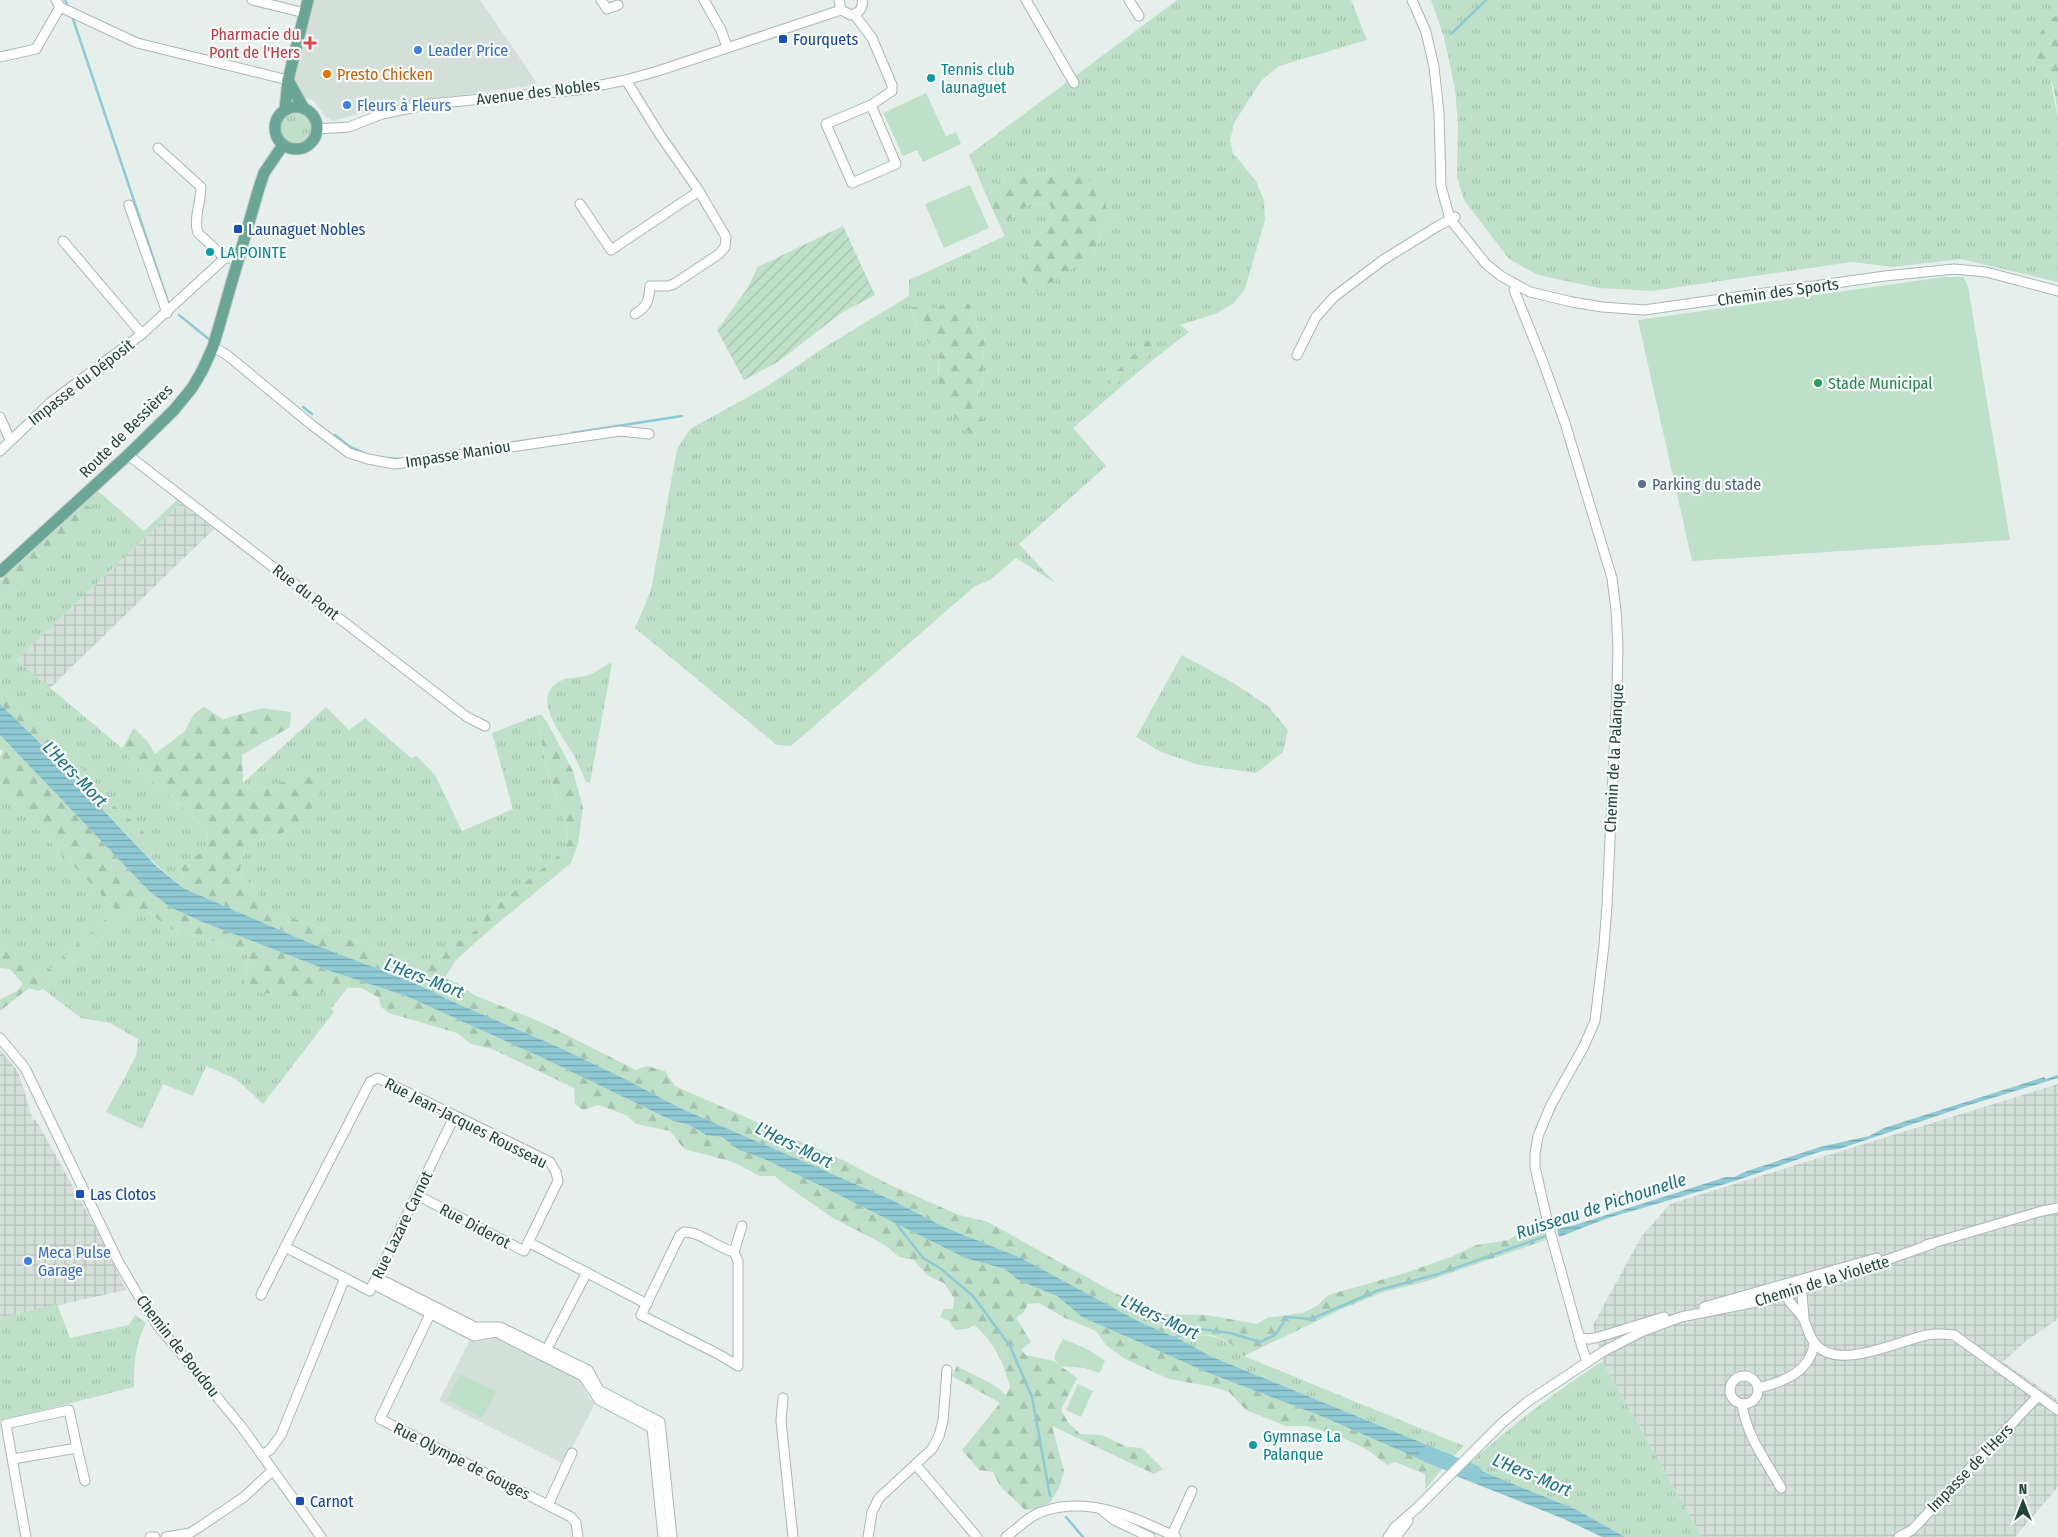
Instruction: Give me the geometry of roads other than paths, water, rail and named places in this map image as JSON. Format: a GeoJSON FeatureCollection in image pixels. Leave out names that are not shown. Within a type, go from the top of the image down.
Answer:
{"type":"FeatureCollection","features":[{"type":"Feature","properties":{"kind":"main road"},"geometry":{"type":"LineString","coordinates":[[288,80],[303,107],[314,116],[318,129],[308,145],[296,149],[283,145],[275,134],[275,127],[276,120],[284,110],[288,80],[308,0]]}},
{"type":"Feature","properties":{"kind":"main road"},"geometry":{"type":"LineString","coordinates":[[284,110],[297,106],[303,107]]}},
{"type":"Feature","properties":{"kind":"main road","name":"Route de Bessières"},"geometry":{"type":"LineString","coordinates":[[0,572],[128,455],[174,410],[192,388],[202,372],[213,347],[262,180],[283,145]]}},
{"type":"Feature","properties":{"kind":"street"},"geometry":{"type":"LineString","coordinates":[[252,0],[305,13]]}},
{"type":"Feature","properties":{"kind":"street"},"geometry":{"type":"LineString","coordinates":[[601,0],[607,9],[618,5]]}},
{"type":"Feature","properties":{"kind":"street"},"geometry":{"type":"LineString","coordinates":[[704,0],[721,30],[727,47]]}},
{"type":"Feature","properties":{"kind":"street"},"geometry":{"type":"LineString","coordinates":[[839,0],[841,10],[848,15],[854,14],[862,8],[862,0]]}},
{"type":"Feature","properties":{"kind":"street"},"geometry":{"type":"LineString","coordinates":[[1026,0],[1074,83]]}},
{"type":"Feature","properties":{"kind":"street"},"geometry":{"type":"LineString","coordinates":[[1129,0],[1139,16]]}},
{"type":"Feature","properties":{"kind":"street","name":"Chemin des Sports"},"geometry":{"type":"LineString","coordinates":[[1412,0],[1426,32],[1434,66],[1442,172],[1453,218],[1501,276],[1530,292],[1602,307],[1631,310],[1663,309],[1885,276],[1954,269],[1986,272],[2058,291]]}},
{"type":"Feature","properties":{"kind":"street"},"geometry":{"type":"LineString","coordinates":[[0,57],[36,49],[58,4],[137,43],[288,80]]}},
{"type":"Feature","properties":{"kind":"street","name":"Avenue des Nobles"},"geometry":{"type":"LineString","coordinates":[[318,129],[349,127],[388,112],[430,104],[577,90],[626,80],[841,10]]}},
{"type":"Feature","properties":{"kind":"street"},"geometry":{"type":"LineString","coordinates":[[854,14],[872,38],[892,84],[892,90],[871,105],[826,124],[852,184],[896,164],[871,105]]}},
{"type":"Feature","properties":{"kind":"street"},"geometry":{"type":"LineString","coordinates":[[626,80],[660,135],[699,191],[726,237],[725,247],[719,254],[674,284],[650,286],[649,302],[645,308],[635,314]]}},
{"type":"Feature","properties":{"kind":"street"},"geometry":{"type":"LineString","coordinates":[[158,148],[201,187],[196,227],[198,233],[225,258],[238,258]]}},
{"type":"Feature","properties":{"kind":"street"},"geometry":{"type":"LineString","coordinates":[[580,204],[611,250],[699,191]]}},
{"type":"Feature","properties":{"kind":"street"},"geometry":{"type":"LineString","coordinates":[[129,205],[167,313]]}},
{"type":"Feature","properties":{"kind":"street"},"geometry":{"type":"LineString","coordinates":[[1297,354],[1316,318],[1334,297],[1384,260],[1453,218]]}},
{"type":"Feature","properties":{"kind":"street","name":"Impasse du Déposit"},"geometry":{"type":"LineString","coordinates":[[63,240],[142,334]]}},
{"type":"Feature","properties":{"kind":"street","name":"Impasse du Déposit"},"geometry":{"type":"LineString","coordinates":[[0,451],[51,402],[142,334],[225,258]]}},
{"type":"Feature","properties":{"kind":"street","name":"Chemin de la Palanque"},"geometry":{"type":"LineString","coordinates":[[1514,290],[1565,423],[1612,578],[1618,648],[1604,945],[1595,1021],[1583,1048],[1551,1105],[1538,1136],[1535,1154],[1552,1242],[1579,1338],[1588,1362]]}},
{"type":"Feature","properties":{"kind":"street","name":"Impasse Maniou"},"geometry":{"type":"LineString","coordinates":[[213,347],[227,355],[349,453],[368,460],[395,464],[620,431],[649,434]]}},
{"type":"Feature","properties":{"kind":"street"},"geometry":{"type":"LineString","coordinates":[[0,418],[10,440]]}},
{"type":"Feature","properties":{"kind":"street","name":"Rue du Pont"},"geometry":{"type":"LineString","coordinates":[[128,455],[467,717],[485,726]]}},
{"type":"Feature","properties":{"kind":"street","name":"Chemin de Boudou"},"geometry":{"type":"LineString","coordinates":[[0,1038],[25,1068],[118,1261],[142,1302],[158,1326],[241,1426],[321,1537]]}},
{"type":"Feature","properties":{"kind":"street","name":"Rue Jean-Jacques Rousseau"},"geometry":{"type":"LineString","coordinates":[[285,1247],[370,1082],[378,1078],[454,1117],[550,1162],[556,1172],[558,1181],[528,1242]]}},
{"type":"Feature","properties":{"kind":"street","name":"Rue Lazare Carnot"},"geometry":{"type":"LineString","coordinates":[[262,1455],[270,1450],[280,1435],[345,1278],[370,1291],[454,1117]]}},
{"type":"Feature","properties":{"kind":"street","name":"Rue Diderot"},"geometry":{"type":"LineString","coordinates":[[417,1195],[524,1251],[528,1242]]}},
{"type":"Feature","properties":{"kind":"street","name":"Chemin de la Violette"},"geometry":{"type":"LineString","coordinates":[[1579,1338],[1599,1337],[1677,1312],[1792,1283],[1932,1244],[2042,1210],[2058,1208]]}},
{"type":"Feature","properties":{"kind":"street"},"geometry":{"type":"LineString","coordinates":[[734,1252],[725,1250],[691,1232],[684,1232],[680,1235],[642,1315],[738,1366],[738,1261],[734,1252],[742,1226]]}},
{"type":"Feature","properties":{"kind":"street"},"geometry":{"type":"LineString","coordinates":[[528,1242],[646,1304]]}},
{"type":"Feature","properties":{"kind":"street","name":"Chemin de la Violette"},"geometry":{"type":"LineString","coordinates":[[1588,1362],[1604,1351],[1643,1331],[1681,1317],[1801,1290],[1932,1244]]}},
{"type":"Feature","properties":{"kind":"street"},"geometry":{"type":"LineString","coordinates":[[261,1295],[285,1247],[345,1278]]}},
{"type":"Feature","properties":{"kind":"street"},"geometry":{"type":"LineString","coordinates":[[545,1353],[587,1272]]}},
{"type":"Feature","properties":{"kind":"street"},"geometry":{"type":"LineString","coordinates":[[375,1280],[432,1310],[474,1336],[496,1332],[588,1370],[599,1390],[660,1422],[672,1537]]}},
{"type":"Feature","properties":{"kind":"street"},"geometry":{"type":"LineString","coordinates":[[1758,1388],[1775,1384],[1803,1369],[1813,1353],[1814,1342],[1804,1320],[1788,1300],[1786,1294],[1792,1283],[1801,1290],[1804,1320]]}},
{"type":"Feature","properties":{"kind":"street","name":"Rue Olympe de Gouges"},"geometry":{"type":"LineString","coordinates":[[432,1310],[380,1419],[571,1517],[576,1523],[578,1537]]}},
{"type":"Feature","properties":{"kind":"street","name":"Chemin de la Violette"},"geometry":{"type":"LineString","coordinates":[[1681,1317],[1691,1310]]}},
{"type":"Feature","properties":{"kind":"street"},"geometry":{"type":"LineString","coordinates":[[1814,1342],[1833,1355],[1842,1356],[1857,1355],[1927,1335],[1942,1333],[1954,1335],[2058,1410]]}},
{"type":"Feature","properties":{"kind":"street"},"geometry":{"type":"LineString","coordinates":[[545,1353],[583,1376],[599,1400],[652,1428],[663,1537]]}},
{"type":"Feature","properties":{"kind":"street"},"geometry":{"type":"LineString","coordinates":[[1388,1537],[1395,1527],[1417,1508],[1480,1444],[1527,1402],[1588,1362]]}},
{"type":"Feature","properties":{"kind":"street"},"geometry":{"type":"LineString","coordinates":[[868,1537],[872,1512],[879,1498],[916,1466],[932,1449],[939,1436],[943,1421],[947,1370]]}},
{"type":"Feature","properties":{"kind":"street"},"geometry":{"type":"LineString","coordinates":[[1742,1404],[1756,1398],[1758,1388],[1752,1378],[1746,1376],[1734,1380],[1731,1385],[1732,1397],[1742,1404],[1751,1436],[1781,1488]]}},
{"type":"Feature","properties":{"kind":"street","name":"Impasse de l'Hers"},"geometry":{"type":"LineString","coordinates":[[1899,1537],[1912,1530],[2038,1396]]}},
{"type":"Feature","properties":{"kind":"street"},"geometry":{"type":"LineString","coordinates":[[783,1398],[780,1421],[793,1537]]}},
{"type":"Feature","properties":{"kind":"street"},"geometry":{"type":"LineString","coordinates":[[26,1537],[6,1424],[69,1410],[84,1481]]}},
{"type":"Feature","properties":{"kind":"street"},"geometry":{"type":"LineString","coordinates":[[13,1459],[77,1448]]}},
{"type":"Feature","properties":{"kind":"street","name":"Rue Olympe de Gouges"},"geometry":{"type":"LineString","coordinates":[[548,1504],[572,1453]]}},
{"type":"Feature","properties":{"kind":"street"},"geometry":{"type":"LineString","coordinates":[[916,1466],[977,1537]]}},
{"type":"Feature","properties":{"kind":"street"},"geometry":{"type":"LineString","coordinates":[[166,1537],[190,1533],[198,1528],[244,1497],[273,1470]]}},
{"type":"Feature","properties":{"kind":"street"},"geometry":{"type":"LineString","coordinates":[[1006,1537],[1027,1520],[1043,1511],[1085,1506],[1118,1511],[1173,1536],[1192,1491]]}},
{"type":"Feature","properties":{"kind":"street"},"geometry":{"type":"LineString","coordinates":[[1396,1537],[1417,1508]]}},
{"type":"Feature","properties":{"kind":"street"},"geometry":{"type":"LineString","coordinates":[[1102,1510],[1114,1520],[1150,1537]]}},
{"type":"Feature","properties":{"kind":"street"},"geometry":{"type":"LineString","coordinates":[[150,1537],[155,1537]]}},
{"type":"Feature","properties":{"kind":"water"},"geometry":{"type":"Polygon","coordinates":[[[0,704],[38,741],[155,865],[183,888],[312,944],[408,980],[556,1046],[680,1108],[892,1200],[944,1227],[1021,1258],[1138,1321],[1183,1341],[1210,1356],[1454,1456],[1442,1469],[1321,1416],[1211,1374],[1082,1317],[1057,1296],[1018,1280],[1005,1269],[965,1258],[817,1184],[764,1159],[739,1150],[722,1137],[706,1135],[689,1125],[673,1121],[543,1058],[406,996],[327,970],[200,921],[170,907],[149,891],[0,735],[0,704]]]}},
{"type":"Feature","properties":{"kind":"water"},"geometry":{"type":"Polygon","coordinates":[[[2058,1075],[2058,1078],[1966,1106],[1839,1149],[1822,1151],[1735,1181],[1608,1218],[1559,1237],[1557,1229],[1726,1177],[1734,1177],[1820,1147],[1869,1136],[1884,1128],[2044,1077],[2046,1079],[2058,1075]]]}},
{"type":"Feature","properties":{"kind":"water"},"geometry":{"type":"Polygon","coordinates":[[[1467,1465],[1577,1510],[1625,1537],[1602,1537],[1564,1519],[1456,1476],[1467,1465]]]}},
{"type":"Feature","properties":{"kind":"waterway"},"geometry":{"type":"LineString","coordinates":[[65,0],[67,4]]}},
{"type":"Feature","properties":{"kind":"waterway"},"geometry":{"type":"LineString","coordinates":[[1451,34],[1486,0]]}},
{"type":"Feature","properties":{"kind":"waterway"},"geometry":{"type":"LineString","coordinates":[[73,19],[169,305]]}},
{"type":"Feature","properties":{"kind":"waterway"},"geometry":{"type":"LineString","coordinates":[[179,315],[210,340]]}},
{"type":"Feature","properties":{"kind":"waterway"},"geometry":{"type":"LineString","coordinates":[[303,407],[312,414]]}},
{"type":"Feature","properties":{"kind":"waterway"},"geometry":{"type":"LineString","coordinates":[[572,433],[682,416]]}},
{"type":"Feature","properties":{"kind":"waterway"},"geometry":{"type":"LineString","coordinates":[[335,435],[350,447],[364,453]]}},
{"type":"Feature","properties":{"kind":"waterway"},"geometry":{"type":"LineString","coordinates":[[383,458],[402,459]]}},
{"type":"Feature","properties":{"kind":"waterway"},"geometry":{"type":"LineString","coordinates":[[896,1223],[923,1258],[940,1268],[973,1296],[1010,1346],[1032,1397],[1050,1496]]}},
{"type":"Feature","properties":{"kind":"waterway","name":"Ruisseau de Pichounelle"},"geometry":{"type":"LineString","coordinates":[[1173,1338],[1199,1329],[1230,1333],[1260,1342],[1275,1335],[1287,1317],[1311,1319],[1379,1290],[1438,1274],[1549,1235]]}},
{"type":"Feature","properties":{"kind":"waterway","name":"L'Hers-Mort"},"geometry":{"type":"LineString","coordinates":[[1427,1454],[1474,1473]]}},
{"type":"Feature","properties":{"kind":"waterway"},"geometry":{"type":"LineString","coordinates":[[1066,1517],[1083,1537]]}},
{"type":"Feature","properties":{"kind":"place","name":"Fourquets"},"geometry":{"type":"Point","coordinates":[783,39]}},
{"type":"Feature","properties":{"kind":"place","name":"Pharmacie du Pont de l'Hers"},"geometry":{"type":"Point","coordinates":[310,43]}},
{"type":"Feature","properties":{"kind":"place","name":"Leader Price"},"geometry":{"type":"Point","coordinates":[418,50]}},
{"type":"Feature","properties":{"kind":"place","name":"Presto Chicken"},"geometry":{"type":"Point","coordinates":[327,74]}},
{"type":"Feature","properties":{"kind":"place","name":"Tennis club launaguet"},"geometry":{"type":"Point","coordinates":[931,78]}},
{"type":"Feature","properties":{"kind":"place","name":"Fleurs à Fleurs"},"geometry":{"type":"Point","coordinates":[347,105]}},
{"type":"Feature","properties":{"kind":"place","name":"Launaguet Nobles"},"geometry":{"type":"Point","coordinates":[238,229]}},
{"type":"Feature","properties":{"kind":"place","name":"LA POINTE"},"geometry":{"type":"Point","coordinates":[210,252]}},
{"type":"Feature","properties":{"kind":"place","name":"Stade Municipal"},"geometry":{"type":"Point","coordinates":[1818,383]}},
{"type":"Feature","properties":{"kind":"place","name":"Parking du stade"},"geometry":{"type":"Point","coordinates":[1642,484]}},
{"type":"Feature","properties":{"kind":"place","name":"Las Clotos"},"geometry":{"type":"Point","coordinates":[80,1194]}},
{"type":"Feature","properties":{"kind":"place","name":"Meca Pulse Garage"},"geometry":{"type":"Point","coordinates":[28,1261]}},
{"type":"Feature","properties":{"kind":"place","name":"Gymnase La Palanque"},"geometry":{"type":"Point","coordinates":[1253,1445]}},
{"type":"Feature","properties":{"kind":"place","name":"Carnot"},"geometry":{"type":"Point","coordinates":[300,1501]}}]}
